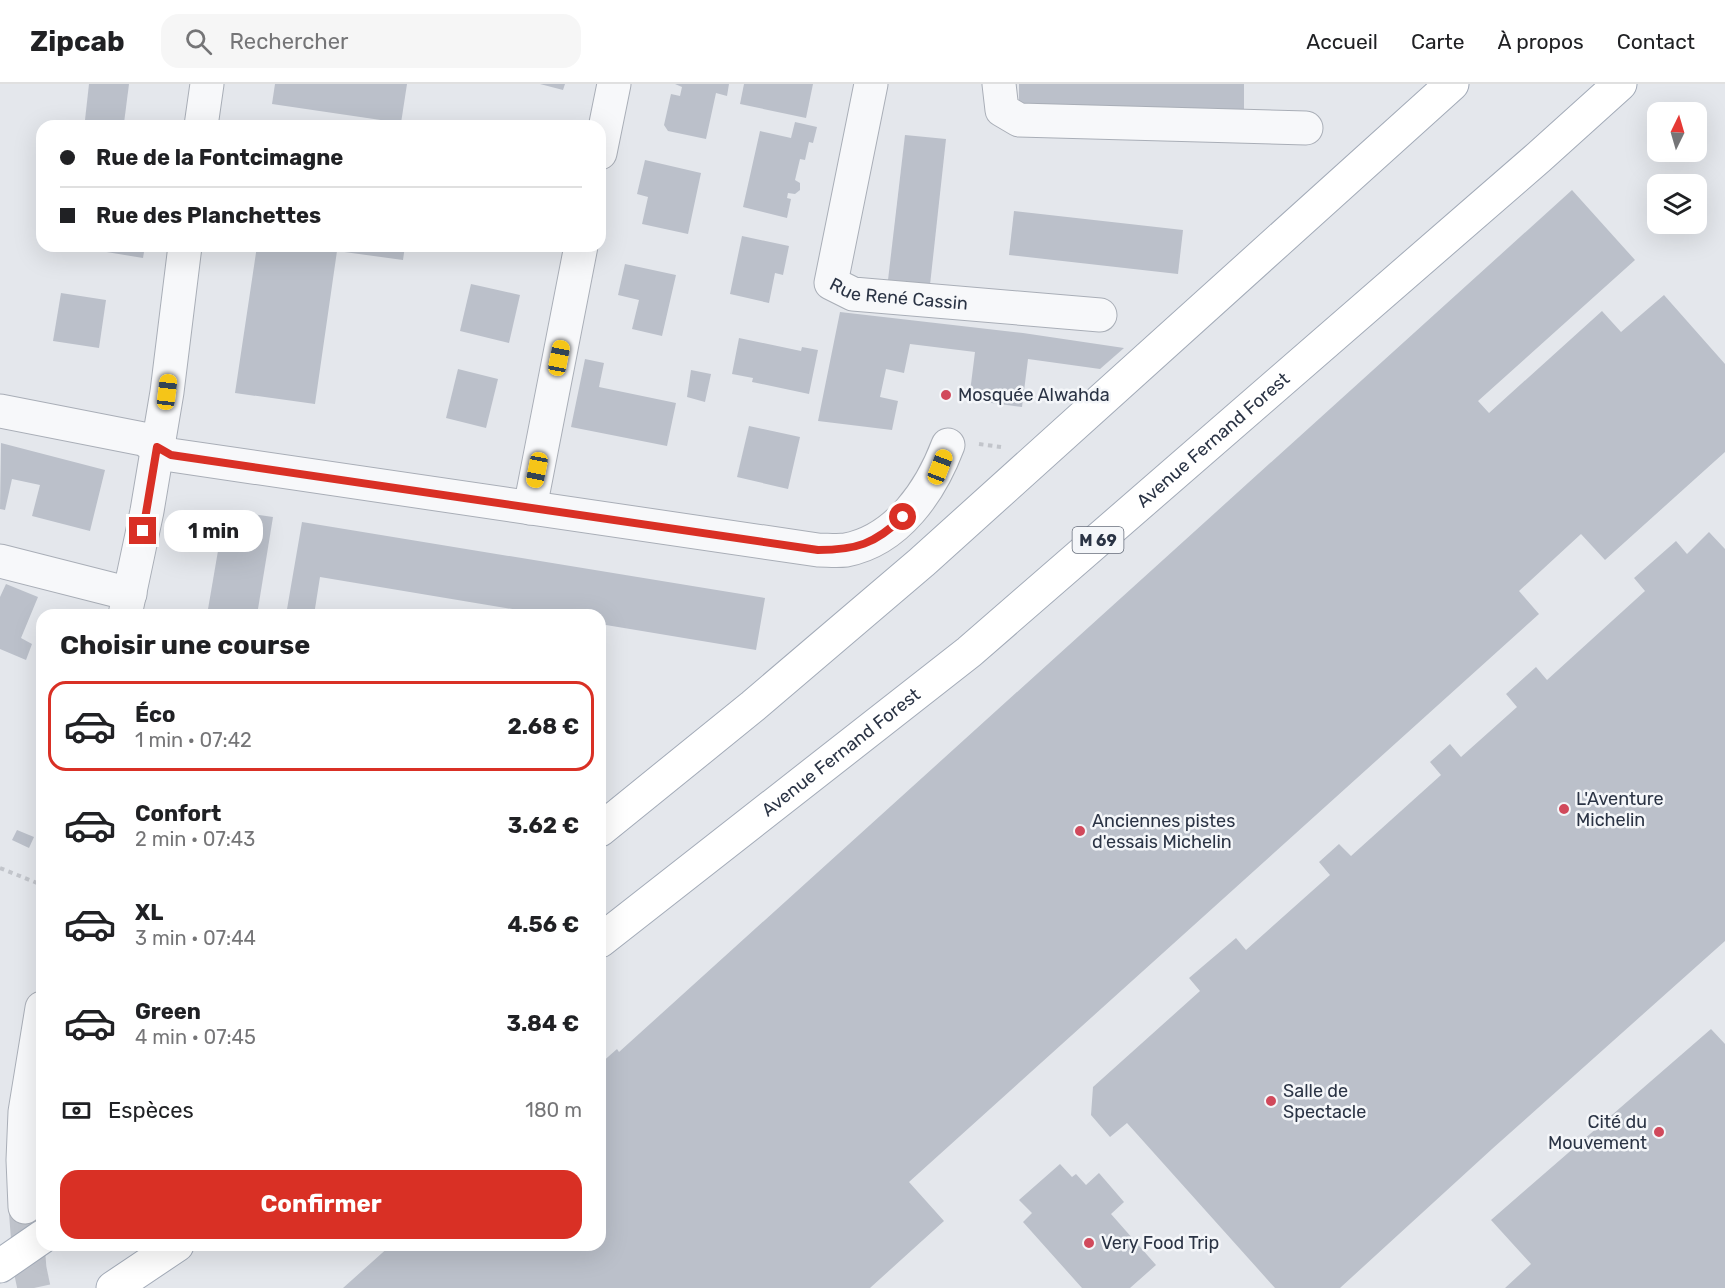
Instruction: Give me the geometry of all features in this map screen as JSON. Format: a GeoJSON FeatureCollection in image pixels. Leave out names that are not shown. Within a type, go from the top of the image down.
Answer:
{"type":"FeatureCollection","features":[{"type":"Feature","properties":{"kind":"main road"},"geometry":{"type":"LineString","coordinates":[[606,825],[753,706],[904,578],[1452,84]]}},
{"type":"Feature","properties":{"kind":"main road","name":"Avenue Fernand Forest"},"geometry":{"type":"LineString","coordinates":[[606,936],[969,652],[1620,84]]}},
{"type":"Feature","properties":{"kind":"main road"},"geometry":{"type":"LineString","coordinates":[[0,1266],[36,1241]]}},
{"type":"Feature","properties":{"kind":"main road"},"geometry":{"type":"LineString","coordinates":[[113,1288],[168,1251]]}},
{"type":"Feature","properties":{"kind":"street"},"geometry":{"type":"LineString","coordinates":[[202,120],[207,84]]}},
{"type":"Feature","properties":{"kind":"street"},"geometry":{"type":"LineString","coordinates":[[606,123],[614,84]]}},
{"type":"Feature","properties":{"kind":"street","name":"Rue René Cassin"},"geometry":{"type":"LineString","coordinates":[[871,84],[831,283],[852,294],[1100,315]]}},
{"type":"Feature","properties":{"kind":"street"},"geometry":{"type":"LineString","coordinates":[[999,84],[1002,110],[1019,120],[1306,128]]}},
{"type":"Feature","properties":{"kind":"street"},"geometry":{"type":"LineString","coordinates":[[0,561],[127,604],[147,511],[167,392],[183,252]]}},
{"type":"Feature","properties":{"kind":"street"},"geometry":{"type":"LineString","coordinates":[[530,508],[580,252]]}},
{"type":"Feature","properties":{"kind":"street"},"geometry":{"type":"LineString","coordinates":[[0,411],[142,439],[171,455],[818,550],[845,550],[873,541],[894,526],[929,486],[940,467],[948,445]]}},
{"type":"Feature","properties":{"kind":"street"},"geometry":{"type":"LineString","coordinates":[[25,1207],[23,1160],[12,1120],[36,1030]]}},
{"type":"Feature","properties":{"kind":"path"},"geometry":{"type":"LineString","coordinates":[[948,445],[963,443],[1011,448],[1028,465]]}},
{"type":"Feature","properties":{"kind":"path"},"geometry":{"type":"LineString","coordinates":[[0,868],[36,883]]}},
{"type":"Feature","properties":{"kind":"building"},"geometry":{"type":"Polygon","coordinates":[[[89,84],[129,84],[124,120],[85,120],[89,84]]]}},
{"type":"Feature","properties":{"kind":"building"},"geometry":{"type":"Polygon","coordinates":[[[275,84],[407,84],[401,120],[381,120],[272,104],[275,84]]]}},
{"type":"Feature","properties":{"kind":"building"},"geometry":{"type":"Polygon","coordinates":[[[540,84],[565,84],[563,90],[540,84]]]}},
{"type":"Feature","properties":{"kind":"building"},"geometry":{"type":"Polygon","coordinates":[[[675,84],[729,84],[727,96],[716,93],[706,139],[668,131],[664,125],[671,94],[680,96],[682,87],[675,84]]]}},
{"type":"Feature","properties":{"kind":"building"},"geometry":{"type":"Polygon","coordinates":[[[744,84],[813,84],[806,118],[740,104],[744,84]]]}},
{"type":"Feature","properties":{"kind":"building"},"geometry":{"type":"Polygon","coordinates":[[[1019,84],[1244,84],[1244,110],[1019,108],[1019,84]]]}},
{"type":"Feature","properties":{"kind":"building"},"geometry":{"type":"Polygon","coordinates":[[[795,122],[817,127],[813,143],[809,142],[805,160],[800,159],[795,180],[800,183],[800,190],[795,194],[788,193],[787,198],[791,199],[787,218],[743,207],[760,131],[791,138],[795,122]]]}},
{"type":"Feature","properties":{"kind":"building"},"geometry":{"type":"Polygon","coordinates":[[[905,135],[946,139],[930,285],[888,280],[905,135]]]}},
{"type":"Feature","properties":{"kind":"building"},"geometry":{"type":"Polygon","coordinates":[[[645,160],[701,173],[688,234],[642,224],[648,197],[637,194],[645,160]]]}},
{"type":"Feature","properties":{"kind":"building","name":"Anciennes pistes d'essais Michelin"},"geometry":{"type":"Polygon","coordinates":[[[1572,190],[1635,260],[1478,401],[1489,413],[1602,311],[1621,332],[1664,295],[1725,364],[1725,452],[1605,560],[1581,534],[1519,591],[1539,614],[909,1182],[944,1221],[870,1288],[343,1288],[384,1251],[606,1251],[606,1059],[617,1049],[619,1052],[1572,190]]]}},
{"type":"Feature","properties":{"kind":"building"},"geometry":{"type":"Polygon","coordinates":[[[1014,211],[1183,230],[1178,274],[1009,255],[1014,211]]]}},
{"type":"Feature","properties":{"kind":"building"},"geometry":{"type":"Polygon","coordinates":[[[742,236],[789,246],[783,275],[775,273],[769,303],[730,294],[742,236]]]}},
{"type":"Feature","properties":{"kind":"building"},"geometry":{"type":"Polygon","coordinates":[[[106,252],[144,252],[143,258],[106,252]]]}},
{"type":"Feature","properties":{"kind":"building"},"geometry":{"type":"Polygon","coordinates":[[[256,252],[337,252],[315,404],[235,393],[256,252]]]}},
{"type":"Feature","properties":{"kind":"building"},"geometry":{"type":"Polygon","coordinates":[[[344,252],[404,252],[403,260],[344,252]]]}},
{"type":"Feature","properties":{"kind":"building"},"geometry":{"type":"Polygon","coordinates":[[[625,264],[676,275],[662,336],[632,329],[639,300],[618,295],[625,264]]]}},
{"type":"Feature","properties":{"kind":"building"},"geometry":{"type":"Polygon","coordinates":[[[471,284],[520,295],[509,343],[460,331],[471,284]]]}},
{"type":"Feature","properties":{"kind":"building"},"geometry":{"type":"Polygon","coordinates":[[[61,293],[106,300],[99,348],[53,341],[61,293]]]}},
{"type":"Feature","properties":{"kind":"building"},"geometry":{"type":"Polygon","coordinates":[[[840,312],[1023,333],[1124,348],[1100,369],[1028,359],[1022,407],[969,400],[975,352],[910,344],[904,373],[886,369],[880,397],[898,401],[892,430],[818,421],[840,312]]]}},
{"type":"Feature","properties":{"kind":"building"},"geometry":{"type":"Polygon","coordinates":[[[739,338],[801,351],[802,347],[818,350],[809,394],[752,382],[753,378],[732,374],[739,338]]]}},
{"type":"Feature","properties":{"kind":"building"},"geometry":{"type":"Polygon","coordinates":[[[585,359],[604,363],[599,387],[676,403],[667,446],[571,427],[585,359]]]}},
{"type":"Feature","properties":{"kind":"building"},"geometry":{"type":"Polygon","coordinates":[[[458,369],[498,379],[486,428],[446,418],[458,369]]]}},
{"type":"Feature","properties":{"kind":"building"},"geometry":{"type":"Polygon","coordinates":[[[691,370],[711,374],[705,402],[687,397],[691,370]]]}},
{"type":"Feature","properties":{"kind":"building"},"geometry":{"type":"Polygon","coordinates":[[[749,426],[800,437],[788,489],[737,477],[749,426]]]}},
{"type":"Feature","properties":{"kind":"building"},"geometry":{"type":"Polygon","coordinates":[[[1,443],[105,470],[90,531],[32,516],[40,485],[12,479],[5,510],[0,509],[1,443]]]}},
{"type":"Feature","properties":{"kind":"building"},"geometry":{"type":"Polygon","coordinates":[[[225,510],[273,517],[258,609],[208,609],[225,510]]]}},
{"type":"Feature","properties":{"kind":"building"},"geometry":{"type":"Polygon","coordinates":[[[302,522],[765,598],[756,650],[606,625],[606,609],[512,609],[320,577],[315,609],[287,609],[302,522]]]}},
{"type":"Feature","properties":{"kind":"building","name":"L'Aventure Michelin"},"geometry":{"type":"Polygon","coordinates":[[[1709,532],[1725,549],[1725,941],[1340,1288],[1275,1288],[1127,1123],[1110,1137],[1091,1115],[1093,1087],[1200,991],[1189,978],[1236,938],[1246,950],[1330,875],[1319,862],[1339,844],[1351,856],[1441,775],[1430,762],[1450,744],[1461,757],[1517,707],[1506,694],[1536,667],[1547,680],[1645,591],[1634,578],[1676,541],[1687,554],[1709,532]]]}},
{"type":"Feature","properties":{"kind":"building"},"geometry":{"type":"Polygon","coordinates":[[[6,584],[38,597],[21,638],[32,644],[26,660],[0,649],[0,597],[6,584]]]}},
{"type":"Feature","properties":{"kind":"building"},"geometry":{"type":"Polygon","coordinates":[[[17,830],[34,837],[29,848],[12,840],[17,830]]]}},
{"type":"Feature","properties":{"kind":"building","name":"Cité du Mouvement"},"geometry":{"type":"Polygon","coordinates":[[[1711,1029],[1725,1044],[1725,1288],[1505,1288],[1531,1264],[1491,1220],[1711,1029]]]}},
{"type":"Feature","properties":{"kind":"building","name":"Very Food Trip"},"geometry":{"type":"Polygon","coordinates":[[[1060,1164],[1072,1177],[1076,1174],[1086,1185],[1099,1173],[1124,1202],[1111,1214],[1156,1265],[1130,1288],[1082,1288],[1023,1222],[1032,1213],[1019,1200],[1060,1164]]]}},
{"type":"Feature","properties":{"kind":"tunnel"},"geometry":{"type":"LineString","coordinates":[[25,1207],[30,1269],[34,1288]]}},
{"type":"Feature","properties":{"kind":"place","name":"Mosquée Alwahda"},"geometry":{"type":"Point","coordinates":[946,395]}},
{"type":"Feature","properties":{"kind":"place","name":"L'Aventure Michelin"},"geometry":{"type":"Point","coordinates":[1564,809]}},
{"type":"Feature","properties":{"kind":"place","name":"Anciennes pistes d'essais Michelin"},"geometry":{"type":"Point","coordinates":[1080,831]}},
{"type":"Feature","properties":{"kind":"place","name":"Salle de Spectacle"},"geometry":{"type":"Point","coordinates":[1271,1101]}},
{"type":"Feature","properties":{"kind":"place","name":"Cité du Mouvement"},"geometry":{"type":"Point","coordinates":[1659,1132]}},
{"type":"Feature","properties":{"kind":"place","name":"Very Food Trip"},"geometry":{"type":"Point","coordinates":[1089,1243]}},
{"type":"Feature","properties":{"kind":"route"},"geometry":{"type":"LineString","coordinates":[[143,531],[157,447],[171,455],[818,550],[845,550],[873,541],[903,517]]}}]}
